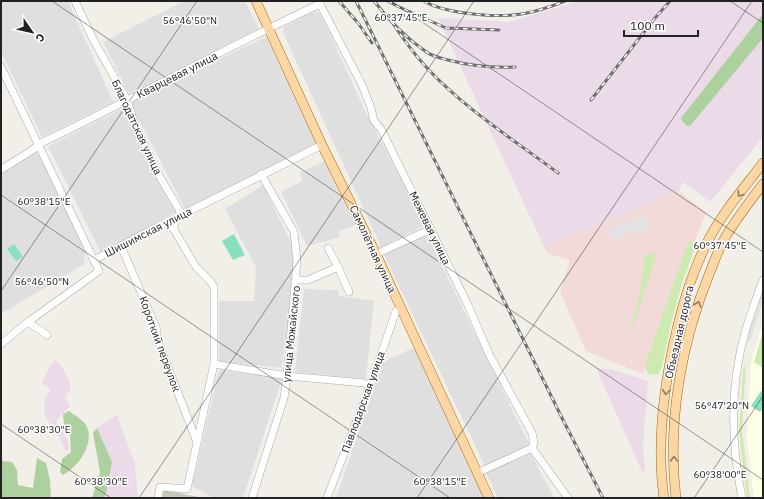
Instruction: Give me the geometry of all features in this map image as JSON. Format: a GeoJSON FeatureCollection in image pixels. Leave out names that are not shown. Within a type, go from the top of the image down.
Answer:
{"type":"FeatureCollection","features":[{"type":"Feature","properties":{"kind":"main road","name":"Самолётная улица"},"geometry":{"type":"LineString","coordinates":[[256,1],[322,145],[376,254],[488,498]]}},
{"type":"Feature","properties":{"kind":"main road","name":"Объездная дорога"},"geometry":{"type":"LineString","coordinates":[[664,498],[661,459],[666,384],[671,354],[684,300],[698,261],[707,242],[724,215],[763,163]]}},
{"type":"Feature","properties":{"kind":"main road","name":"Объездная дорога"},"geometry":{"type":"LineString","coordinates":[[676,498],[673,458],[675,423],[681,364],[687,339],[704,286],[720,247],[733,224],[763,184]]}},
{"type":"Feature","properties":{"kind":"street","name":"Благодатская улица"},"geometry":{"type":"LineString","coordinates":[[75,1],[93,39],[127,100],[136,128],[157,172],[180,211],[172,228],[196,267],[214,287],[214,364],[187,489],[160,487],[158,498]]}},
{"type":"Feature","properties":{"kind":"street","name":"Межевая улица"},"geometry":{"type":"LineString","coordinates":[[269,28],[320,4],[362,85],[371,108],[374,121],[381,129],[431,229],[467,303],[489,354],[532,433],[534,443],[532,448],[568,498]]}},
{"type":"Feature","properties":{"kind":"street","name":"Кварцевая улица"},"geometry":{"type":"LineString","coordinates":[[2,169],[34,149],[39,144],[269,28]]}},
{"type":"Feature","properties":{"kind":"street"},"geometry":{"type":"LineString","coordinates":[[1,67],[94,260]]}},
{"type":"Feature","properties":{"kind":"street","name":"Шишимская улица"},"geometry":{"type":"LineString","coordinates":[[1,344],[28,322],[99,271],[94,260],[261,174],[322,145]]}},
{"type":"Feature","properties":{"kind":"street","name":"улица Можайского"},"geometry":{"type":"LineString","coordinates":[[252,498],[284,398],[297,261],[294,232],[261,174]]}},
{"type":"Feature","properties":{"kind":"street"},"geometry":{"type":"LineString","coordinates":[[376,254],[431,229]]}},
{"type":"Feature","properties":{"kind":"street","name":"Короткий переулок"},"geometry":{"type":"LineString","coordinates":[[121,246],[157,330],[157,339],[197,442]]}},
{"type":"Feature","properties":{"kind":"street"},"geometry":{"type":"LineString","coordinates":[[328,248],[349,292]]}},
{"type":"Feature","properties":{"kind":"street"},"geometry":{"type":"LineString","coordinates":[[296,280],[308,280],[338,268]]}},
{"type":"Feature","properties":{"kind":"street"},"geometry":{"type":"LineString","coordinates":[[742,498],[733,423],[735,396],[744,337],[763,280]]}},
{"type":"Feature","properties":{"kind":"street","name":"Павлодарская улица"},"geometry":{"type":"LineString","coordinates":[[327,498],[370,386],[396,311],[400,309]]}},
{"type":"Feature","properties":{"kind":"street"},"geometry":{"type":"LineString","coordinates":[[28,322],[47,335]]}},
{"type":"Feature","properties":{"kind":"street"},"geometry":{"type":"LineString","coordinates":[[214,364],[287,376],[364,383],[370,386]]}},
{"type":"Feature","properties":{"kind":"street"},"geometry":{"type":"LineString","coordinates":[[477,473],[532,448]]}},
{"type":"Feature","properties":{"kind":"shaded area"},"geometry":{"type":"Polygon","coordinates":[[[1,1],[68,1],[113,102],[42,137],[1,52],[1,1]]]}},
{"type":"Feature","properties":{"kind":"shaded area"},"geometry":{"type":"Polygon","coordinates":[[[184,1],[245,1],[259,29],[129,94],[103,42],[184,1]]]}},
{"type":"Feature","properties":{"kind":"shaded area"},"geometry":{"type":"Polygon","coordinates":[[[578,1],[763,1],[763,137],[710,202],[683,182],[679,191],[544,247],[438,18],[509,22],[578,1]]]}},
{"type":"Feature","properties":{"kind":"shaded area"},"geometry":{"type":"Polygon","coordinates":[[[315,11],[320,13],[367,115],[426,225],[381,247],[283,32],[284,27],[315,11]]]}},
{"type":"Feature","properties":{"kind":"shaded area"},"geometry":{"type":"Polygon","coordinates":[[[266,37],[316,144],[186,211],[130,102],[266,37]]]}},
{"type":"Feature","properties":{"kind":"shaded area"},"geometry":{"type":"Polygon","coordinates":[[[122,109],[176,212],[101,253],[48,146],[122,109]]]}},
{"type":"Feature","properties":{"kind":"shaded area"},"geometry":{"type":"Polygon","coordinates":[[[39,151],[85,252],[84,264],[1,313],[1,171],[39,151]]]}},
{"type":"Feature","properties":{"kind":"shaded area"},"geometry":{"type":"Polygon","coordinates":[[[324,161],[355,225],[339,231],[340,237],[307,246],[281,192],[303,181],[299,173],[324,161]]]}},
{"type":"Feature","properties":{"kind":"shaded area"},"geometry":{"type":"Polygon","coordinates":[[[263,185],[292,245],[296,269],[293,302],[281,368],[219,361],[219,301],[254,301],[256,267],[225,209],[263,185]]]}},
{"type":"Feature","properties":{"kind":"shaded area"},"geometry":{"type":"Polygon","coordinates":[[[679,191],[706,212],[643,374],[586,351],[560,292],[570,260],[548,254],[544,247],[679,191]]]}},
{"type":"Feature","properties":{"kind":"shaded area"},"geometry":{"type":"Polygon","coordinates":[[[641,217],[647,218],[648,231],[627,233],[612,242],[609,228],[641,217]]]}},
{"type":"Feature","properties":{"kind":"shaded area"},"geometry":{"type":"Polygon","coordinates":[[[426,233],[530,446],[485,466],[384,255],[426,233]]]}},
{"type":"Feature","properties":{"kind":"shaded area"},"geometry":{"type":"Polygon","coordinates":[[[304,289],[338,290],[339,296],[374,301],[366,379],[295,372],[304,289]]]}},
{"type":"Feature","properties":{"kind":"shaded area"},"geometry":{"type":"Polygon","coordinates":[[[763,290],[763,301],[750,342],[747,341],[763,290]]]}},
{"type":"Feature","properties":{"kind":"shaded area"},"geometry":{"type":"Polygon","coordinates":[[[763,322],[763,498],[754,498],[747,440],[751,363],[763,322]]]}},
{"type":"Feature","properties":{"kind":"shaded area"},"geometry":{"type":"Polygon","coordinates":[[[415,347],[486,498],[336,498],[383,362],[415,347]]]}},
{"type":"Feature","properties":{"kind":"shaded area"},"geometry":{"type":"Polygon","coordinates":[[[55,360],[60,364],[68,378],[71,389],[65,397],[70,406],[56,421],[67,439],[69,449],[65,451],[61,440],[46,418],[44,411],[45,398],[51,390],[42,383],[55,360]]]}},
{"type":"Feature","properties":{"kind":"shaded area"},"geometry":{"type":"Polygon","coordinates":[[[596,368],[614,370],[648,381],[643,445],[645,471],[642,472],[596,368]]]}},
{"type":"Feature","properties":{"kind":"shaded area"},"geometry":{"type":"Polygon","coordinates":[[[219,370],[282,379],[243,498],[214,498],[192,486],[219,370]]]}},
{"type":"Feature","properties":{"kind":"shaded area"},"geometry":{"type":"Polygon","coordinates":[[[117,415],[135,464],[138,498],[104,498],[112,462],[97,428],[117,415]]]}},
{"type":"Feature","properties":{"kind":"shaded area"},"geometry":{"type":"Polygon","coordinates":[[[530,452],[554,498],[498,498],[486,473],[530,452]]]}},
{"type":"Feature","properties":{"kind":"shaded area"},"geometry":{"type":"Polygon","coordinates":[[[164,490],[203,498],[162,498],[164,490]]]}},
{"type":"Feature","properties":{"kind":"green space"},"geometry":{"type":"Polygon","coordinates":[[[763,14],[763,38],[690,126],[687,126],[681,118],[763,14]]]}},
{"type":"Feature","properties":{"kind":"green space"},"geometry":{"type":"Polygon","coordinates":[[[234,234],[245,255],[233,260],[222,241],[234,234]]]}},
{"type":"Feature","properties":{"kind":"green space"},"geometry":{"type":"Polygon","coordinates":[[[690,241],[693,241],[696,244],[682,283],[661,370],[657,375],[649,374],[646,371],[646,362],[690,241]]]}},
{"type":"Feature","properties":{"kind":"green space"},"geometry":{"type":"Polygon","coordinates":[[[14,244],[23,257],[16,261],[7,249],[14,244]]]}},
{"type":"Feature","properties":{"kind":"green space"},"geometry":{"type":"Polygon","coordinates":[[[654,253],[656,257],[633,326],[631,326],[641,290],[644,259],[649,254],[654,253]]]}},
{"type":"Feature","properties":{"kind":"green space"},"geometry":{"type":"Polygon","coordinates":[[[763,331],[763,368],[754,362],[763,331]]]}},
{"type":"Feature","properties":{"kind":"green space"},"geometry":{"type":"Polygon","coordinates":[[[746,365],[742,429],[750,498],[747,498],[739,431],[743,369],[746,365]]]}},
{"type":"Feature","properties":{"kind":"green space"},"geometry":{"type":"Polygon","coordinates":[[[761,391],[763,393],[763,408],[760,412],[751,406],[761,391]]]}},
{"type":"Feature","properties":{"kind":"green space"},"geometry":{"type":"Polygon","coordinates":[[[69,411],[85,423],[89,439],[84,454],[80,460],[63,475],[60,472],[62,459],[71,452],[70,433],[64,424],[63,414],[69,411]]]}},
{"type":"Feature","properties":{"kind":"green space"},"geometry":{"type":"Polygon","coordinates":[[[97,428],[112,462],[104,498],[92,498],[100,472],[93,433],[97,428]]]}},
{"type":"Feature","properties":{"kind":"green space"},"geometry":{"type":"Polygon","coordinates":[[[37,458],[46,463],[50,480],[51,498],[1,498],[1,461],[12,462],[17,470],[18,485],[33,488],[37,458]]]}},
{"type":"Feature","properties":{"kind":"railway"},"geometry":{"type":"LineString","coordinates":[[339,1],[358,23],[372,43]]}},
{"type":"Feature","properties":{"kind":"railway"},"geometry":{"type":"LineString","coordinates":[[356,1],[603,498]]}},
{"type":"Feature","properties":{"kind":"railway"},"geometry":{"type":"LineString","coordinates":[[374,1],[404,34],[418,46],[436,57],[473,65],[489,67],[515,67]]}},
{"type":"Feature","properties":{"kind":"railway"},"geometry":{"type":"LineString","coordinates":[[388,1],[446,28],[499,30]]}},
{"type":"Feature","properties":{"kind":"railway"},"geometry":{"type":"LineString","coordinates":[[424,1],[443,9],[479,15],[503,15],[532,12],[565,1]]}},
{"type":"Feature","properties":{"kind":"railway"},"geometry":{"type":"LineString","coordinates":[[591,100],[670,1]]}},
{"type":"Feature","properties":{"kind":"railway"},"geometry":{"type":"LineString","coordinates":[[390,19],[427,68],[457,97],[490,124],[558,173]]}}]}
